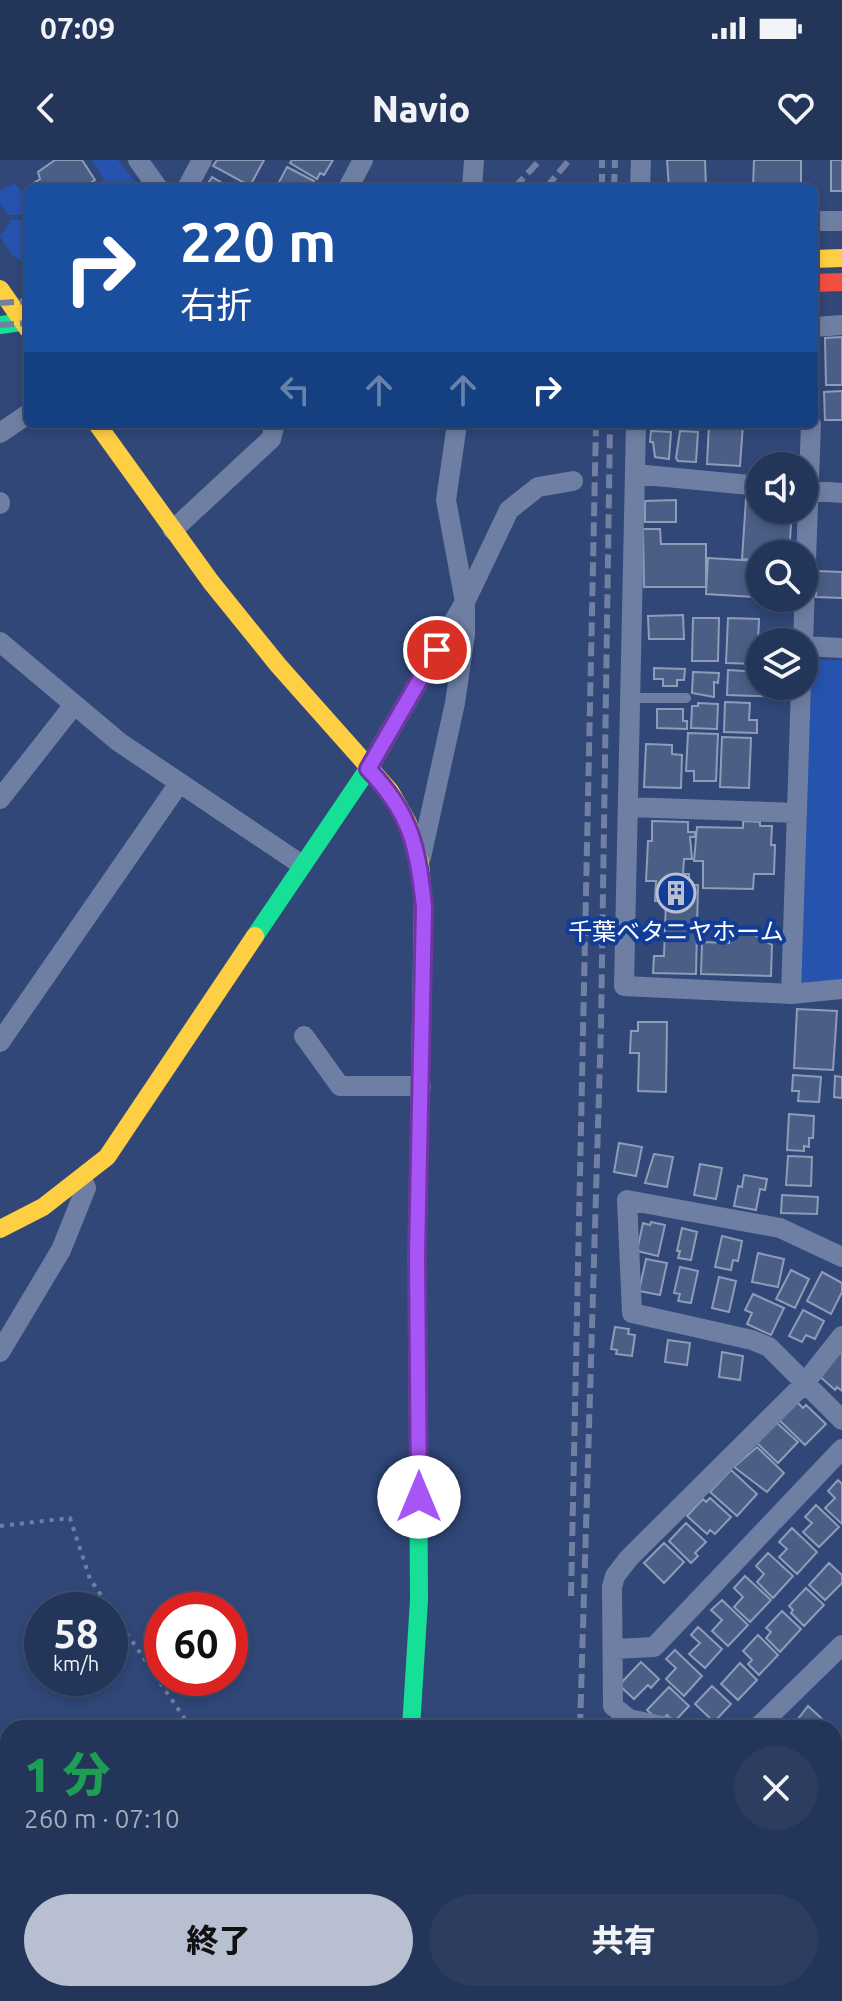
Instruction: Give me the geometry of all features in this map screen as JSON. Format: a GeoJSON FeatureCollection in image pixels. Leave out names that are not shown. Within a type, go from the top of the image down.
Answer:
{"type":"FeatureCollection","features":[{"type":"Feature","properties":{"kind":"main road"},"geometry":{"type":"LineString","coordinates":[[818,259],[842,258]]}},
{"type":"Feature","properties":{"kind":"main road"},"geometry":{"type":"LineString","coordinates":[[818,283],[842,282]]}},
{"type":"Feature","properties":{"kind":"main road"},"geometry":{"type":"LineString","coordinates":[[3,297],[24,297]]}},
{"type":"Feature","properties":{"kind":"main road"},"geometry":{"type":"LineString","coordinates":[[3,297],[24,322]]}},
{"type":"Feature","properties":{"kind":"main road"},"geometry":{"type":"LineString","coordinates":[[0,325],[24,324]]}},
{"type":"Feature","properties":{"kind":"main road"},"geometry":{"type":"LineString","coordinates":[[100,428],[211,582],[278,665],[390,791],[408,823],[420,863],[424,907],[417,1256],[419,1600],[412,1720]]}},
{"type":"Feature","properties":{"kind":"main road"},"geometry":{"type":"LineString","coordinates":[[0,1229],[46,1204],[107,1157],[368,769]]}},
{"type":"Feature","properties":{"kind":"street"},"geometry":{"type":"LineString","coordinates":[[138,160],[155,184]]}},
{"type":"Feature","properties":{"kind":"street"},"geometry":{"type":"LineString","coordinates":[[189,184],[202,160]]}},
{"type":"Feature","properties":{"kind":"street"},"geometry":{"type":"LineString","coordinates":[[350,184],[363,160]]}},
{"type":"Feature","properties":{"kind":"street"},"geometry":{"type":"LineString","coordinates":[[472,184],[474,160]]}},
{"type":"Feature","properties":{"kind":"street"},"geometry":{"type":"LineString","coordinates":[[640,184],[641,160]]}},
{"type":"Feature","properties":{"kind":"street"},"geometry":{"type":"LineString","coordinates":[[818,221],[842,221]]}},
{"type":"Feature","properties":{"kind":"street"},"geometry":{"type":"LineString","coordinates":[[818,327],[842,325]]}},
{"type":"Feature","properties":{"kind":"street"},"geometry":{"type":"LineString","coordinates":[[0,433],[24,417]]}},
{"type":"Feature","properties":{"kind":"street"},"geometry":{"type":"LineString","coordinates":[[173,530],[271,439],[274,428]]}},
{"type":"Feature","properties":{"kind":"street"},"geometry":{"type":"LineString","coordinates":[[420,863],[461,674],[465,602],[446,500],[456,428]]}},
{"type":"Feature","properties":{"kind":"street"},"geometry":{"type":"LineString","coordinates":[[636,428],[624,986],[791,994],[842,989]]}},
{"type":"Feature","properties":{"kind":"street"},"geometry":{"type":"LineString","coordinates":[[809,452],[811,428]]}},
{"type":"Feature","properties":{"kind":"street"},"geometry":{"type":"LineString","coordinates":[[635,474],[746,485]]}},
{"type":"Feature","properties":{"kind":"street"},"geometry":{"type":"LineString","coordinates":[[368,769],[465,602],[509,510],[538,487],[573,481]]}},
{"type":"Feature","properties":{"kind":"street"},"geometry":{"type":"LineString","coordinates":[[818,491],[842,493]]}},
{"type":"Feature","properties":{"kind":"street"},"geometry":{"type":"LineString","coordinates":[[803,628],[805,524]]}},
{"type":"Feature","properties":{"kind":"street"},"geometry":{"type":"LineString","coordinates":[[0,642],[119,742],[178,785],[302,865]]}},
{"type":"Feature","properties":{"kind":"street"},"geometry":{"type":"LineString","coordinates":[[818,646],[842,648]]}},
{"type":"Feature","properties":{"kind":"street"},"geometry":{"type":"LineString","coordinates":[[791,994],[801,700]]}},
{"type":"Feature","properties":{"kind":"street"},"geometry":{"type":"LineString","coordinates":[[0,799],[74,705]]}},
{"type":"Feature","properties":{"kind":"street"},"geometry":{"type":"LineString","coordinates":[[0,1042],[178,785]]}},
{"type":"Feature","properties":{"kind":"street"},"geometry":{"type":"LineString","coordinates":[[628,807],[797,813]]}},
{"type":"Feature","properties":{"kind":"street"},"geometry":{"type":"LineString","coordinates":[[304,1036],[340,1086],[421,1086]]}},
{"type":"Feature","properties":{"kind":"street"},"geometry":{"type":"LineString","coordinates":[[0,1352],[61,1250],[86,1188],[82,1179]]}},
{"type":"Feature","properties":{"kind":"street"},"geometry":{"type":"LineString","coordinates":[[842,1257],[780,1228],[627,1200],[632,1313],[769,1347],[842,1420]]}},
{"type":"Feature","properties":{"kind":"street"},"geometry":{"type":"LineString","coordinates":[[634,1720],[613,1706],[612,1587],[615,1576],[629,1558],[804,1384],[842,1336]]}},
{"type":"Feature","properties":{"kind":"street"},"geometry":{"type":"LineString","coordinates":[[614,1649],[654,1647],[842,1449]]}},
{"type":"Feature","properties":{"kind":"street"},"geometry":{"type":"LineString","coordinates":[[766,1720],[840,1652]]}},
{"type":"Feature","properties":{"kind":"lane"},"geometry":{"type":"LineString","coordinates":[[630,698],[686,698]]}},
{"type":"Feature","properties":{"kind":"path"},"geometry":{"type":"LineString","coordinates":[[0,1526],[70,1518],[90,1579],[186,1720]]}},
{"type":"Feature","properties":{"kind":"shaded area"},"geometry":{"type":"Polygon","coordinates":[[[91,160],[118,160],[137,184],[103,184],[103,177],[91,160]]]}},
{"type":"Feature","properties":{"kind":"shaded area"},"geometry":{"type":"Polygon","coordinates":[[[14,183],[24,194],[24,215],[8,215],[0,204],[0,191],[14,183]]]}},
{"type":"Feature","properties":{"kind":"shaded area"},"geometry":{"type":"Polygon","coordinates":[[[11,220],[24,220],[24,263],[13,256],[0,237],[11,220]]]}},
{"type":"Feature","properties":{"kind":"shaded area"},"geometry":{"type":"Polygon","coordinates":[[[818,660],[842,660],[842,981],[800,984],[811,700],[818,700],[818,660]]]}},
{"type":"Feature","properties":{"kind":"building"},"geometry":{"type":"Polygon","coordinates":[[[55,160],[82,160],[95,180],[88,184],[32,184],[40,179],[38,172],[55,160]]]}},
{"type":"Feature","properties":{"kind":"building"},"geometry":{"type":"Polygon","coordinates":[[[217,160],[264,160],[251,184],[213,166],[217,160]]]}},
{"type":"Feature","properties":{"kind":"building"},"geometry":{"type":"Polygon","coordinates":[[[292,160],[333,160],[324,175],[320,173],[317,179],[290,163],[292,160]]]}},
{"type":"Feature","properties":{"kind":"building"},"geometry":{"type":"Polygon","coordinates":[[[667,160],[705,160],[706,184],[669,184],[667,160]]]}},
{"type":"Feature","properties":{"kind":"building"},"geometry":{"type":"Polygon","coordinates":[[[754,160],[801,160],[801,184],[753,184],[754,160]]]}},
{"type":"Feature","properties":{"kind":"building"},"geometry":{"type":"Polygon","coordinates":[[[831,160],[842,160],[842,191],[831,191],[831,160]]]}},
{"type":"Feature","properties":{"kind":"building"},"geometry":{"type":"Polygon","coordinates":[[[287,167],[314,181],[313,184],[278,184],[287,167]]]}},
{"type":"Feature","properties":{"kind":"building"},"geometry":{"type":"Polygon","coordinates":[[[212,177],[224,184],[208,184],[212,177]]]}},
{"type":"Feature","properties":{"kind":"building"},"geometry":{"type":"Polygon","coordinates":[[[842,337],[842,385],[826,385],[825,338],[842,337]]]}},
{"type":"Feature","properties":{"kind":"building"},"geometry":{"type":"Polygon","coordinates":[[[842,391],[842,420],[825,420],[824,392],[842,391]]]}},
{"type":"Feature","properties":{"kind":"building"},"geometry":{"type":"Polygon","coordinates":[[[709,428],[743,428],[740,466],[707,464],[709,428]]]}},
{"type":"Feature","properties":{"kind":"building"},"geometry":{"type":"Polygon","coordinates":[[[651,431],[671,432],[669,459],[655,457],[653,442],[650,442],[651,431]]]}},
{"type":"Feature","properties":{"kind":"building"},"geometry":{"type":"Polygon","coordinates":[[[680,431],[698,432],[696,462],[678,461],[676,458],[680,431]]]}},
{"type":"Feature","properties":{"kind":"building"},"geometry":{"type":"Polygon","coordinates":[[[746,499],[746,524],[791,524],[790,540],[746,540],[746,559],[742,559],[746,499]]]}},
{"type":"Feature","properties":{"kind":"building"},"geometry":{"type":"Polygon","coordinates":[[[676,500],[676,522],[645,522],[645,501],[676,500]]]}},
{"type":"Feature","properties":{"kind":"building"},"geometry":{"type":"Polygon","coordinates":[[[643,529],[660,529],[661,544],[706,544],[706,587],[644,587],[643,529]]]}},
{"type":"Feature","properties":{"kind":"building"},"geometry":{"type":"Polygon","coordinates":[[[708,558],[746,560],[746,596],[706,594],[708,558]]]}},
{"type":"Feature","properties":{"kind":"building"},"geometry":{"type":"Polygon","coordinates":[[[818,571],[842,572],[842,598],[818,597],[818,571]]]}},
{"type":"Feature","properties":{"kind":"building"},"geometry":{"type":"Polygon","coordinates":[[[683,615],[684,639],[649,639],[648,616],[683,615]]]}},
{"type":"Feature","properties":{"kind":"building"},"geometry":{"type":"Polygon","coordinates":[[[693,618],[719,618],[718,661],[692,661],[693,618]]]}},
{"type":"Feature","properties":{"kind":"building"},"geometry":{"type":"Polygon","coordinates":[[[728,618],[759,619],[759,628],[746,628],[746,664],[726,663],[728,618]]]}},
{"type":"Feature","properties":{"kind":"building"},"geometry":{"type":"Polygon","coordinates":[[[654,668],[685,669],[684,680],[677,680],[677,686],[663,686],[663,679],[654,679],[654,668]]]}},
{"type":"Feature","properties":{"kind":"building"},"geometry":{"type":"Polygon","coordinates":[[[728,670],[746,671],[746,696],[727,695],[728,670]]]}},
{"type":"Feature","properties":{"kind":"building"},"geometry":{"type":"Polygon","coordinates":[[[693,672],[719,673],[718,683],[714,682],[714,697],[692,693],[693,672]]]}},
{"type":"Feature","properties":{"kind":"building"},"geometry":{"type":"Polygon","coordinates":[[[725,702],[750,703],[749,720],[757,720],[757,733],[724,732],[725,702]]]}},
{"type":"Feature","properties":{"kind":"building"},"geometry":{"type":"Polygon","coordinates":[[[698,703],[718,704],[717,729],[691,728],[692,706],[698,706],[698,703]]]}},
{"type":"Feature","properties":{"kind":"building"},"geometry":{"type":"Polygon","coordinates":[[[657,709],[683,709],[687,729],[657,728],[657,709]]]}},
{"type":"Feature","properties":{"kind":"building"},"geometry":{"type":"Polygon","coordinates":[[[688,733],[718,734],[716,781],[694,781],[694,771],[686,771],[688,733]]]}},
{"type":"Feature","properties":{"kind":"building"},"geometry":{"type":"Polygon","coordinates":[[[722,737],[751,738],[749,788],[720,787],[722,737]]]}},
{"type":"Feature","properties":{"kind":"building"},"geometry":{"type":"Polygon","coordinates":[[[646,744],[672,745],[672,754],[682,755],[681,788],[644,787],[646,744]]]}},
{"type":"Feature","properties":{"kind":"building","name":"千葉ベタニヤホーム"},"geometry":{"type":"Polygon","coordinates":[[[652,821],[688,822],[688,832],[695,832],[695,837],[690,837],[692,859],[684,859],[683,874],[689,874],[689,885],[698,885],[696,974],[653,973],[654,956],[664,956],[666,901],[655,901],[656,881],[646,881],[652,821]]]}},
{"type":"Feature","properties":{"kind":"building"},"geometry":{"type":"Polygon","coordinates":[[[743,821],[772,826],[774,874],[754,874],[753,889],[703,888],[703,861],[694,861],[697,827],[743,828],[743,821]]]}},
{"type":"Feature","properties":{"kind":"building"},"geometry":{"type":"Polygon","coordinates":[[[729,932],[751,933],[772,945],[771,976],[701,974],[702,942],[729,943],[729,932]]]}},
{"type":"Feature","properties":{"kind":"building"},"geometry":{"type":"Polygon","coordinates":[[[797,1009],[837,1011],[833,1070],[794,1068],[797,1009]]]}},
{"type":"Feature","properties":{"kind":"building"},"geometry":{"type":"Polygon","coordinates":[[[638,1022],[667,1022],[666,1092],[638,1091],[639,1053],[630,1053],[631,1031],[638,1031],[638,1022]]]}},
{"type":"Feature","properties":{"kind":"building"},"geometry":{"type":"Polygon","coordinates":[[[793,1075],[821,1077],[819,1102],[798,1101],[799,1091],[792,1091],[793,1075]]]}},
{"type":"Feature","properties":{"kind":"building"},"geometry":{"type":"Polygon","coordinates":[[[835,1076],[842,1077],[842,1098],[834,1097],[835,1076]]]}},
{"type":"Feature","properties":{"kind":"building"},"geometry":{"type":"Polygon","coordinates":[[[789,1114],[814,1116],[813,1138],[809,1138],[809,1147],[804,1146],[804,1151],[787,1150],[789,1114]]]}},
{"type":"Feature","properties":{"kind":"building"},"geometry":{"type":"Polygon","coordinates":[[[619,1143],[642,1147],[636,1176],[614,1172],[619,1143]]]}},
{"type":"Feature","properties":{"kind":"building"},"geometry":{"type":"Polygon","coordinates":[[[654,1154],[673,1157],[667,1187],[645,1183],[654,1154]]]}},
{"type":"Feature","properties":{"kind":"building"},"geometry":{"type":"Polygon","coordinates":[[[788,1156],[812,1157],[811,1186],[786,1185],[788,1156]]]}},
{"type":"Feature","properties":{"kind":"building"},"geometry":{"type":"Polygon","coordinates":[[[700,1164],[722,1168],[716,1199],[694,1195],[700,1164]]]}},
{"type":"Feature","properties":{"kind":"building"},"geometry":{"type":"Polygon","coordinates":[[[744,1175],[767,1179],[765,1190],[760,1189],[756,1210],[734,1206],[744,1175]]]}},
{"type":"Feature","properties":{"kind":"building"},"geometry":{"type":"Polygon","coordinates":[[[782,1195],[818,1197],[817,1214],[781,1213],[782,1195]]]}},
{"type":"Feature","properties":{"kind":"building"},"geometry":{"type":"Polygon","coordinates":[[[651,1222],[665,1225],[658,1256],[637,1251],[643,1223],[650,1225],[651,1222]]]}},
{"type":"Feature","properties":{"kind":"building"},"geometry":{"type":"Polygon","coordinates":[[[682,1228],[697,1232],[691,1260],[678,1258],[682,1228]]]}},
{"type":"Feature","properties":{"kind":"building"},"geometry":{"type":"Polygon","coordinates":[[[722,1236],[742,1241],[738,1261],[733,1260],[731,1270],[715,1267],[722,1236]]]}},
{"type":"Feature","properties":{"kind":"building"},"geometry":{"type":"Polygon","coordinates":[[[758,1253],[784,1259],[778,1287],[752,1282],[758,1253]]]}},
{"type":"Feature","properties":{"kind":"building"},"geometry":{"type":"Polygon","coordinates":[[[646,1259],[667,1263],[660,1295],[639,1291],[646,1259]]]}},
{"type":"Feature","properties":{"kind":"building"},"geometry":{"type":"Polygon","coordinates":[[[680,1267],[698,1271],[691,1303],[678,1301],[680,1294],[674,1293],[680,1267]]]}},
{"type":"Feature","properties":{"kind":"building"},"geometry":{"type":"Polygon","coordinates":[[[791,1270],[809,1279],[795,1308],[776,1299],[791,1270]]]}},
{"type":"Feature","properties":{"kind":"building"},"geometry":{"type":"Polygon","coordinates":[[[822,1272],[842,1283],[842,1292],[831,1314],[807,1301],[822,1272]]]}},
{"type":"Feature","properties":{"kind":"building"},"geometry":{"type":"Polygon","coordinates":[[[719,1277],[736,1281],[729,1312],[712,1308],[719,1277]]]}},
{"type":"Feature","properties":{"kind":"building"},"geometry":{"type":"Polygon","coordinates":[[[753,1294],[784,1308],[771,1335],[747,1324],[752,1313],[745,1310],[753,1294]]]}},
{"type":"Feature","properties":{"kind":"building"},"geometry":{"type":"Polygon","coordinates":[[[803,1310],[824,1321],[815,1339],[806,1335],[802,1342],[789,1336],[803,1310]]]}},
{"type":"Feature","properties":{"kind":"building"},"geometry":{"type":"Polygon","coordinates":[[[615,1327],[629,1329],[628,1334],[635,1335],[632,1356],[616,1354],[617,1350],[611,1349],[615,1327]]]}},
{"type":"Feature","properties":{"kind":"building"},"geometry":{"type":"Polygon","coordinates":[[[668,1340],[690,1343],[687,1365],[665,1362],[668,1340]]]}},
{"type":"Feature","properties":{"kind":"building"},"geometry":{"type":"Polygon","coordinates":[[[722,1352],[743,1356],[740,1380],[719,1377],[722,1352]]]}},
{"type":"Feature","properties":{"kind":"building"},"geometry":{"type":"Polygon","coordinates":[[[838,1352],[842,1353],[842,1391],[837,1387],[835,1390],[817,1374],[838,1352]]]}},
{"type":"Feature","properties":{"kind":"building"},"geometry":{"type":"Polygon","coordinates":[[[796,1401],[803,1408],[806,1405],[826,1424],[805,1445],[778,1419],[796,1401]]]}},
{"type":"Feature","properties":{"kind":"building"},"geometry":{"type":"Polygon","coordinates":[[[776,1422],[798,1442],[778,1463],[757,1443],[776,1422]]]}},
{"type":"Feature","properties":{"kind":"building"},"geometry":{"type":"Polygon","coordinates":[[[757,1447],[784,1473],[767,1492],[734,1467],[757,1447]]]}},
{"type":"Feature","properties":{"kind":"building"},"geometry":{"type":"Polygon","coordinates":[[[731,1470],[757,1494],[737,1516],[710,1492],[731,1470]]]}},
{"type":"Feature","properties":{"kind":"building"},"geometry":{"type":"Polygon","coordinates":[[[838,1480],[842,1484],[842,1524],[825,1508],[835,1498],[828,1491],[838,1480]]]}},
{"type":"Feature","properties":{"kind":"building"},"geometry":{"type":"Polygon","coordinates":[[[710,1498],[731,1517],[715,1534],[710,1530],[707,1534],[687,1516],[703,1499],[706,1502],[710,1498]]]}},
{"type":"Feature","properties":{"kind":"building"},"geometry":{"type":"Polygon","coordinates":[[[816,1505],[839,1527],[819,1547],[803,1532],[812,1523],[805,1517],[816,1505]]]}},
{"type":"Feature","properties":{"kind":"building"},"geometry":{"type":"Polygon","coordinates":[[[686,1523],[706,1542],[695,1553],[698,1556],[691,1563],[669,1541],[686,1523]]]}},
{"type":"Feature","properties":{"kind":"building"},"geometry":{"type":"Polygon","coordinates":[[[792,1528],[817,1552],[797,1574],[779,1557],[787,1549],[779,1542],[792,1528]]]}},
{"type":"Feature","properties":{"kind":"building"},"geometry":{"type":"Polygon","coordinates":[[[664,1543],[684,1562],[664,1583],[644,1563],[664,1543]]]}},
{"type":"Feature","properties":{"kind":"building"},"geometry":{"type":"Polygon","coordinates":[[[768,1553],[793,1576],[773,1598],[757,1582],[764,1574],[756,1566],[768,1553]]]}},
{"type":"Feature","properties":{"kind":"building"},"geometry":{"type":"Polygon","coordinates":[[[829,1563],[842,1575],[842,1583],[825,1600],[809,1585],[829,1563]]]}},
{"type":"Feature","properties":{"kind":"building"},"geometry":{"type":"Polygon","coordinates":[[[745,1576],[771,1600],[750,1622],[734,1607],[743,1597],[734,1588],[745,1576]]]}},
{"type":"Feature","properties":{"kind":"building"},"geometry":{"type":"Polygon","coordinates":[[[806,1588],[824,1605],[804,1626],[791,1613],[793,1610],[789,1606],[806,1588]]]}},
{"type":"Feature","properties":{"kind":"building"},"geometry":{"type":"Polygon","coordinates":[[[722,1600],[748,1625],[728,1646],[712,1631],[722,1620],[711,1610],[722,1600]]]}},
{"type":"Feature","properties":{"kind":"building"},"geometry":{"type":"Polygon","coordinates":[[[782,1611],[801,1629],[780,1652],[766,1638],[771,1632],[766,1628],[782,1611]]]}},
{"type":"Feature","properties":{"kind":"building"},"geometry":{"type":"Polygon","coordinates":[[[698,1627],[722,1649],[705,1668],[689,1654],[700,1643],[691,1635],[698,1627]]]}},
{"type":"Feature","properties":{"kind":"building"},"geometry":{"type":"Polygon","coordinates":[[[758,1635],[778,1655],[759,1675],[748,1664],[752,1660],[743,1651],[758,1635]]]}},
{"type":"Feature","properties":{"kind":"building"},"geometry":{"type":"Polygon","coordinates":[[[675,1650],[702,1676],[684,1696],[666,1679],[676,1668],[666,1659],[675,1650]]]}},
{"type":"Feature","properties":{"kind":"building"},"geometry":{"type":"Polygon","coordinates":[[[641,1662],[659,1679],[634,1699],[619,1685],[641,1662]]]}},
{"type":"Feature","properties":{"kind":"building"},"geometry":{"type":"Polygon","coordinates":[[[740,1663],[757,1680],[738,1700],[721,1684],[740,1663]]]}},
{"type":"Feature","properties":{"kind":"building"},"geometry":{"type":"Polygon","coordinates":[[[712,1686],[731,1704],[716,1720],[712,1720],[695,1704],[712,1686]]]}},
{"type":"Feature","properties":{"kind":"building"},"geometry":{"type":"Polygon","coordinates":[[[669,1687],[689,1706],[676,1720],[667,1715],[658,1720],[647,1710],[669,1687]]]}},
{"type":"Feature","properties":{"kind":"building"},"geometry":{"type":"Polygon","coordinates":[[[808,1706],[823,1720],[797,1720],[808,1706]]]}},
{"type":"Feature","properties":{"kind":"railway"},"geometry":{"type":"LineString","coordinates":[[518,184],[540,160]]}},
{"type":"Feature","properties":{"kind":"railway"},"geometry":{"type":"LineString","coordinates":[[549,184],[569,160]]}},
{"type":"Feature","properties":{"kind":"railway"},"geometry":{"type":"LineString","coordinates":[[602,160],[602,184]]}},
{"type":"Feature","properties":{"kind":"railway"},"geometry":{"type":"LineString","coordinates":[[614,184],[615,160]]}},
{"type":"Feature","properties":{"kind":"railway"},"geometry":{"type":"LineString","coordinates":[[0,303],[24,301]]}},
{"type":"Feature","properties":{"kind":"railway"},"geometry":{"type":"LineString","coordinates":[[0,325],[24,323]]}},
{"type":"Feature","properties":{"kind":"railway"},"geometry":{"type":"LineString","coordinates":[[571,1596],[596,428]]}},
{"type":"Feature","properties":{"kind":"railway"},"geometry":{"type":"LineString","coordinates":[[580,1720],[601,1026],[610,428]]}},
{"type":"Feature","properties":{"kind":"traffic: fast"},"geometry":{"type":"LineString","coordinates":[[0,325],[24,322]]}},
{"type":"Feature","properties":{"kind":"traffic: fast"},"geometry":{"type":"LineString","coordinates":[[255,936],[368,769]]}},
{"type":"Feature","properties":{"kind":"traffic: fast"},"geometry":{"type":"LineString","coordinates":[[412,1720],[419,1600],[417,1256],[423,896]]}},
{"type":"Feature","properties":{"kind":"traffic: slow"},"geometry":{"type":"LineString","coordinates":[[818,259],[842,258]]}},
{"type":"Feature","properties":{"kind":"traffic: slow"},"geometry":{"type":"LineString","coordinates":[[0,289],[24,323]]}},
{"type":"Feature","properties":{"kind":"traffic: slow"},"geometry":{"type":"LineString","coordinates":[[100,428],[211,582],[278,665],[390,791],[408,823],[420,863],[423,896]]}},
{"type":"Feature","properties":{"kind":"traffic: slow"},"geometry":{"type":"LineString","coordinates":[[0,1229],[43,1207],[107,1157],[255,936]]}},
{"type":"Feature","properties":{"kind":"traffic: jam"},"geometry":{"type":"LineString","coordinates":[[818,283],[842,282]]}},
{"type":"Feature","properties":{"kind":"place","name":"千葉ベタニヤホーム"},"geometry":{"type":"Point","coordinates":[676,893]}},
{"type":"Feature","properties":{"kind":"route"},"geometry":{"type":"LineString","coordinates":[[419,1497],[417,1256],[424,907],[420,863],[408,823],[390,791],[368,769],[437,650]]}}]}
